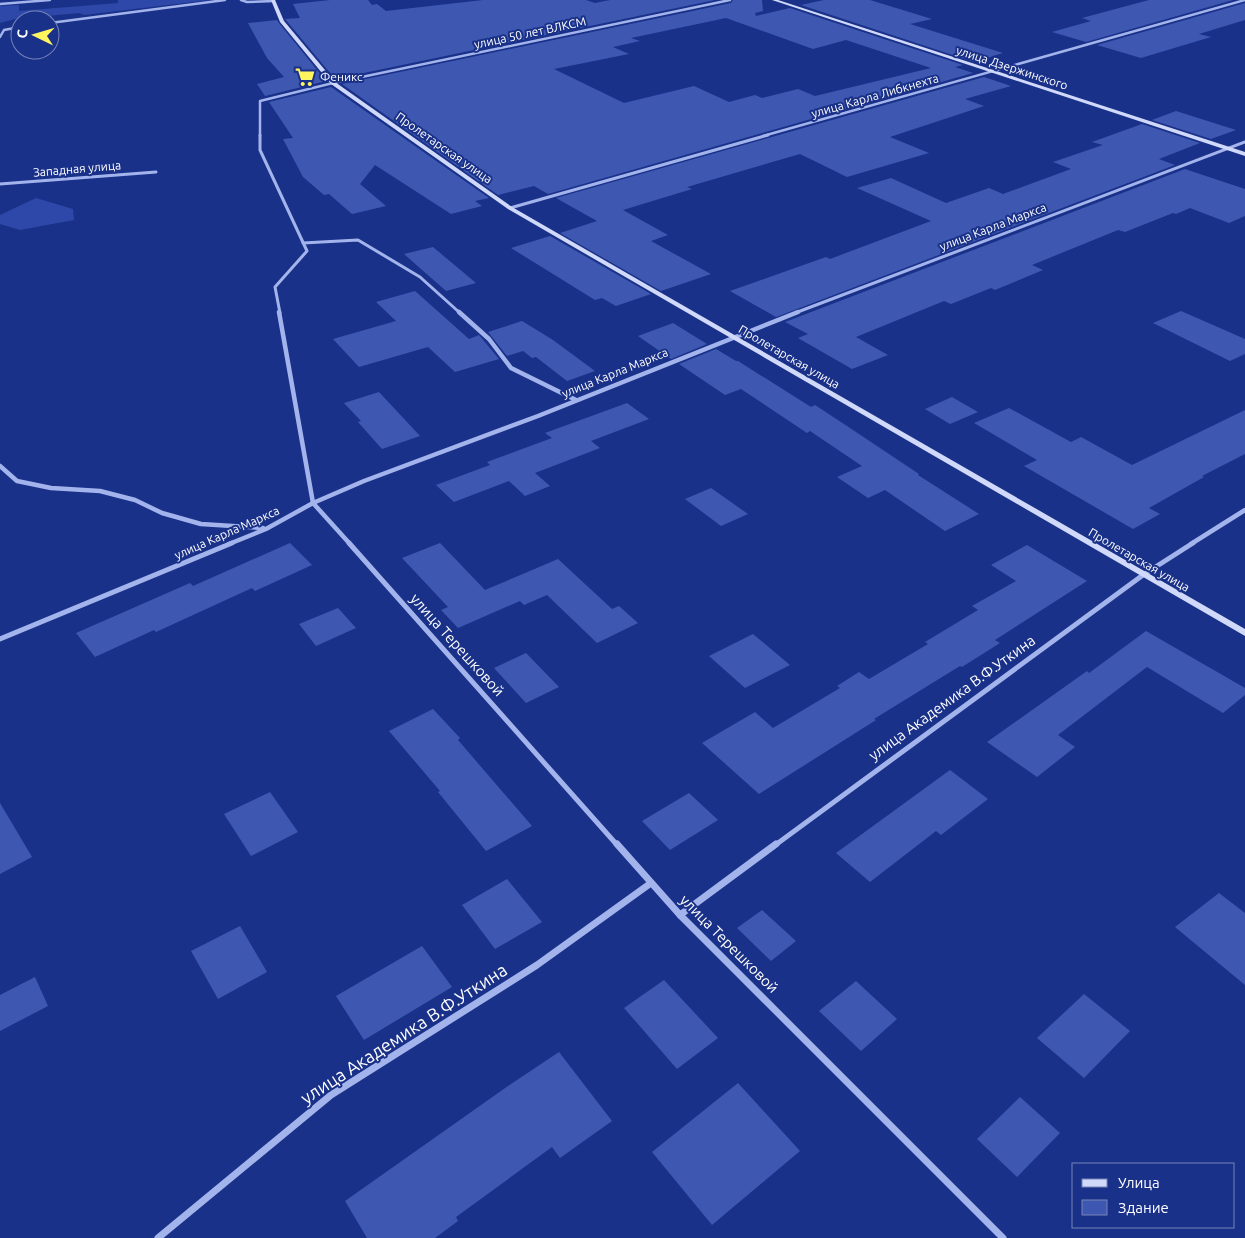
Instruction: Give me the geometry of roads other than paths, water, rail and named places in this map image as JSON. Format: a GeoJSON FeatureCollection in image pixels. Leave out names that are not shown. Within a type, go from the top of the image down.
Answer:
{"type":"FeatureCollection","features":[{"type":"Feature","properties":{"kind":"main road","name":"улица Дзержинского"},"geometry":{"type":"LineString","coordinates":[[774,0],[1245,154]]}},
{"type":"Feature","properties":{"kind":"main road"},"geometry":{"type":"LineString","coordinates":[[273,1],[282,21],[333,83]]}},
{"type":"Feature","properties":{"kind":"main road","name":"Пролетарская улица"},"geometry":{"type":"LineString","coordinates":[[333,83],[510,208],[1142,575],[1245,632]]}},
{"type":"Feature","properties":{"kind":"street"},"geometry":{"type":"LineString","coordinates":[[0,4],[50,0]]}},
{"type":"Feature","properties":{"kind":"street"},"geometry":{"type":"LineString","coordinates":[[60,22],[226,0]]}},
{"type":"Feature","properties":{"kind":"street"},"geometry":{"type":"LineString","coordinates":[[241,0],[247,2],[273,1]]}},
{"type":"Feature","properties":{"kind":"street","name":"улица 50 лет ВЛКСМ"},"geometry":{"type":"LineString","coordinates":[[333,83],[730,0]]}},
{"type":"Feature","properties":{"kind":"street","name":"улица Карла Либкнехта"},"geometry":{"type":"LineString","coordinates":[[510,208],[1245,0]]}},
{"type":"Feature","properties":{"kind":"street"},"geometry":{"type":"LineString","coordinates":[[0,37],[4,30],[10,29]]}},
{"type":"Feature","properties":{"kind":"street"},"geometry":{"type":"LineString","coordinates":[[313,503],[275,287],[307,250],[260,150],[260,101],[333,83]]}},
{"type":"Feature","properties":{"kind":"street","name":"улица Карла Маркса"},"geometry":{"type":"LineString","coordinates":[[0,639],[266,528],[313,503],[364,481],[576,400],[733,337],[1245,142]]}},
{"type":"Feature","properties":{"kind":"street","name":"Западная улица"},"geometry":{"type":"LineString","coordinates":[[0,184],[156,172]]}},
{"type":"Feature","properties":{"kind":"street"},"geometry":{"type":"LineString","coordinates":[[303,243],[358,240],[420,277],[489,339],[511,368],[576,400]]}},
{"type":"Feature","properties":{"kind":"street"},"geometry":{"type":"LineString","coordinates":[[0,466],[17,481],[51,488],[100,491],[135,500],[162,513],[201,524],[266,528]]}},
{"type":"Feature","properties":{"kind":"street","name":"улица Терешковой"},"geometry":{"type":"LineString","coordinates":[[313,503],[680,915],[1003,1238]]}},
{"type":"Feature","properties":{"kind":"street","name":"улица Академика В.Ф.Уткина"},"geometry":{"type":"LineString","coordinates":[[680,915],[1142,575],[1245,510]]}},
{"type":"Feature","properties":{"kind":"street","name":"улица Академика В.Ф.Уткина"},"geometry":{"type":"LineString","coordinates":[[158,1238],[331,1095],[537,965],[651,883]]}},
{"type":"Feature","properties":{"kind":"place","name":"Феникс"},"geometry":{"type":"Point","coordinates":[305,77]}}]}
